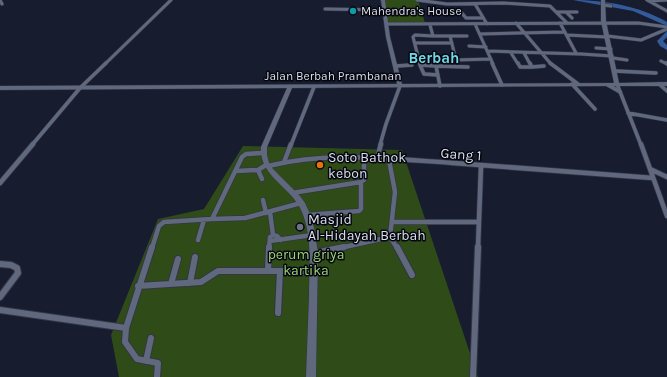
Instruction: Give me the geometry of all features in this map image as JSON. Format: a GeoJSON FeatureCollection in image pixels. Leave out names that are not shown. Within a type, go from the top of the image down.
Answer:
{"type":"FeatureCollection","features":[{"type":"Feature","properties":{"kind":"main road"},"geometry":{"type":"LineString","coordinates":[[382,0],[400,86]]}},
{"type":"Feature","properties":{"kind":"main road"},"geometry":{"type":"LineString","coordinates":[[603,3],[602,14],[613,57],[617,84]]}},
{"type":"Feature","properties":{"kind":"main road"},"geometry":{"type":"LineString","coordinates":[[388,86],[398,76]]}},
{"type":"Feature","properties":{"kind":"main road"},"geometry":{"type":"LineString","coordinates":[[606,84],[620,92]]}},
{"type":"Feature","properties":{"kind":"main road","name":"Jalan Berbah Prambanan"},"geometry":{"type":"LineString","coordinates":[[0,88],[667,84]]}},
{"type":"Feature","properties":{"kind":"main road"},"geometry":{"type":"LineString","coordinates":[[290,87],[262,152],[263,160],[301,203],[307,215],[312,235],[314,271],[311,377]]}},
{"type":"Feature","properties":{"kind":"street"},"geometry":{"type":"LineString","coordinates":[[0,0],[2,4]]}},
{"type":"Feature","properties":{"kind":"street"},"geometry":{"type":"LineString","coordinates":[[0,184],[80,88],[170,0]]}},
{"type":"Feature","properties":{"kind":"street"},"geometry":{"type":"LineString","coordinates":[[417,0],[441,1],[447,4],[530,4],[550,6]]}},
{"type":"Feature","properties":{"kind":"street"},"geometry":{"type":"LineString","coordinates":[[505,0],[512,4]]}},
{"type":"Feature","properties":{"kind":"street"},"geometry":{"type":"LineString","coordinates":[[518,0],[522,4]]}},
{"type":"Feature","properties":{"kind":"street"},"geometry":{"type":"LineString","coordinates":[[527,0],[530,4]]}},
{"type":"Feature","properties":{"kind":"street"},"geometry":{"type":"LineString","coordinates":[[648,1],[667,0]]}},
{"type":"Feature","properties":{"kind":"street"},"geometry":{"type":"LineString","coordinates":[[648,1],[667,11]]}},
{"type":"Feature","properties":{"kind":"street"},"geometry":{"type":"LineString","coordinates":[[547,2],[567,23]]}},
{"type":"Feature","properties":{"kind":"street"},"geometry":{"type":"LineString","coordinates":[[603,3],[611,6]]}},
{"type":"Feature","properties":{"kind":"street"},"geometry":{"type":"LineString","coordinates":[[447,4],[448,8]]}},
{"type":"Feature","properties":{"kind":"street"},"geometry":{"type":"LineString","coordinates":[[475,4],[487,24]]}},
{"type":"Feature","properties":{"kind":"street"},"geometry":{"type":"LineString","coordinates":[[325,9],[384,10]]}},
{"type":"Feature","properties":{"kind":"street"},"geometry":{"type":"LineString","coordinates":[[445,11],[462,12],[466,18],[483,18]]}},
{"type":"Feature","properties":{"kind":"street"},"geometry":{"type":"LineString","coordinates":[[556,12],[577,12]]}},
{"type":"Feature","properties":{"kind":"street"},"geometry":{"type":"LineString","coordinates":[[566,12],[572,18]]}},
{"type":"Feature","properties":{"kind":"street"},"geometry":{"type":"LineString","coordinates":[[516,23],[548,62],[575,84],[595,109]]}},
{"type":"Feature","properties":{"kind":"street"},"geometry":{"type":"LineString","coordinates":[[560,23],[576,53]]}},
{"type":"Feature","properties":{"kind":"street"},"geometry":{"type":"LineString","coordinates":[[386,24],[638,23],[667,28]]}},
{"type":"Feature","properties":{"kind":"street"},"geometry":{"type":"LineString","coordinates":[[475,24],[492,59],[502,85]]}},
{"type":"Feature","properties":{"kind":"street"},"geometry":{"type":"LineString","coordinates":[[430,25],[433,36]]}},
{"type":"Feature","properties":{"kind":"street"},"geometry":{"type":"LineString","coordinates":[[480,34],[566,34],[641,40],[667,28]]}},
{"type":"Feature","properties":{"kind":"street"},"geometry":{"type":"LineString","coordinates":[[438,75],[424,74],[422,72],[414,36],[467,36]]}},
{"type":"Feature","properties":{"kind":"street"},"geometry":{"type":"LineString","coordinates":[[450,36],[458,66]]}},
{"type":"Feature","properties":{"kind":"street"},"geometry":{"type":"LineString","coordinates":[[415,43],[452,43]]}},
{"type":"Feature","properties":{"kind":"street"},"geometry":{"type":"LineString","coordinates":[[469,46],[486,46]]}},
{"type":"Feature","properties":{"kind":"street"},"geometry":{"type":"LineString","coordinates":[[596,48],[611,49]]}},
{"type":"Feature","properties":{"kind":"street"},"geometry":{"type":"LineString","coordinates":[[488,51],[524,54],[576,53],[628,60]]}},
{"type":"Feature","properties":{"kind":"street"},"geometry":{"type":"LineString","coordinates":[[511,53],[520,67],[544,66]]}},
{"type":"Feature","properties":{"kind":"street"},"geometry":{"type":"LineString","coordinates":[[524,54],[532,67]]}},
{"type":"Feature","properties":{"kind":"street"},"geometry":{"type":"LineString","coordinates":[[456,60],[492,59]]}},
{"type":"Feature","properties":{"kind":"street"},"geometry":{"type":"LineString","coordinates":[[661,61],[667,64]]}},
{"type":"Feature","properties":{"kind":"street"},"geometry":{"type":"LineString","coordinates":[[420,65],[468,67]]}},
{"type":"Feature","properties":{"kind":"street"},"geometry":{"type":"LineString","coordinates":[[396,66],[412,66]]}},
{"type":"Feature","properties":{"kind":"street"},"geometry":{"type":"LineString","coordinates":[[436,66],[440,86]]}},
{"type":"Feature","properties":{"kind":"street"},"geometry":{"type":"LineString","coordinates":[[615,70],[637,70],[656,73]]}},
{"type":"Feature","properties":{"kind":"street"},"geometry":{"type":"LineString","coordinates":[[617,84],[667,216]]}},
{"type":"Feature","properties":{"kind":"street"},"geometry":{"type":"LineString","coordinates":[[659,84],[667,91]]}},
{"type":"Feature","properties":{"kind":"street"},"geometry":{"type":"LineString","coordinates":[[377,158],[386,124],[400,86]]}},
{"type":"Feature","properties":{"kind":"street"},"geometry":{"type":"LineString","coordinates":[[284,162],[314,87]]}},
{"type":"Feature","properties":{"kind":"street"},"geometry":{"type":"LineString","coordinates":[[628,113],[667,120]]}},
{"type":"Feature","properties":{"kind":"street"},"geometry":{"type":"LineString","coordinates":[[212,219],[244,155],[262,152]]}},
{"type":"Feature","properties":{"kind":"street","name":"Gang 1"},"geometry":{"type":"LineString","coordinates":[[267,165],[320,158],[377,158],[653,178]]}},
{"type":"Feature","properties":{"kind":"street"},"geometry":{"type":"LineString","coordinates":[[307,215],[359,211],[361,182],[364,180],[364,158]]}},
{"type":"Feature","properties":{"kind":"street"},"geometry":{"type":"LineString","coordinates":[[389,160],[395,192],[390,237],[399,250],[412,275]]}},
{"type":"Feature","properties":{"kind":"street"},"geometry":{"type":"LineString","coordinates":[[236,171],[258,170],[267,165]]}},
{"type":"Feature","properties":{"kind":"street"},"geometry":{"type":"LineString","coordinates":[[473,377],[481,166]]}},
{"type":"Feature","properties":{"kind":"street"},"geometry":{"type":"LineString","coordinates":[[258,170],[262,179]]}},
{"type":"Feature","properties":{"kind":"street"},"geometry":{"type":"LineString","coordinates":[[650,170],[667,177]]}},
{"type":"Feature","properties":{"kind":"street"},"geometry":{"type":"LineString","coordinates":[[292,193],[361,182]]}},
{"type":"Feature","properties":{"kind":"street"},"geometry":{"type":"LineString","coordinates":[[263,200],[268,213],[273,235],[270,237],[268,271]]}},
{"type":"Feature","properties":{"kind":"street"},"geometry":{"type":"LineString","coordinates":[[157,377],[158,363],[137,359],[125,342],[126,328],[138,286],[162,223],[212,219],[228,220],[268,213],[301,203]]}},
{"type":"Feature","properties":{"kind":"street"},"geometry":{"type":"LineString","coordinates":[[198,240],[204,220]]}},
{"type":"Feature","properties":{"kind":"street"},"geometry":{"type":"LineString","coordinates":[[392,222],[477,222]]}},
{"type":"Feature","properties":{"kind":"street"},"geometry":{"type":"LineString","coordinates":[[273,235],[279,236],[281,240]]}},
{"type":"Feature","properties":{"kind":"street"},"geometry":{"type":"LineString","coordinates":[[270,241],[312,235]]}},
{"type":"Feature","properties":{"kind":"street"},"geometry":{"type":"LineString","coordinates":[[314,253],[390,237]]}},
{"type":"Feature","properties":{"kind":"street"},"geometry":{"type":"LineString","coordinates":[[190,283],[195,256]]}},
{"type":"Feature","properties":{"kind":"street"},"geometry":{"type":"LineString","coordinates":[[171,284],[178,259]]}},
{"type":"Feature","properties":{"kind":"street"},"geometry":{"type":"LineString","coordinates":[[0,264],[11,265],[17,268],[18,273],[0,297]]}},
{"type":"Feature","properties":{"kind":"street"},"geometry":{"type":"LineString","coordinates":[[138,286],[205,281],[218,271],[314,271]]}},
{"type":"Feature","properties":{"kind":"street"},"geometry":{"type":"LineString","coordinates":[[278,313],[280,271]]}},
{"type":"Feature","properties":{"kind":"street"},"geometry":{"type":"LineString","coordinates":[[0,310],[126,328]]}},
{"type":"Feature","properties":{"kind":"street"},"geometry":{"type":"LineString","coordinates":[[146,360],[152,338]]}},
{"type":"Feature","properties":{"kind":"green space"},"geometry":{"type":"Polygon","coordinates":[[[382,0],[418,0],[426,26],[386,25],[382,0]]]}},
{"type":"Feature","properties":{"kind":"green space","name":"perum griya kartika"},"geometry":{"type":"Polygon","coordinates":[[[243,146],[402,150],[478,377],[119,377],[111,335],[158,219],[204,209],[243,146]]]}},
{"type":"Feature","properties":{"kind":"waterway"},"geometry":{"type":"LineString","coordinates":[[576,0],[635,10],[657,18],[667,24]]}},
{"type":"Feature","properties":{"kind":"waterway"},"geometry":{"type":"LineString","coordinates":[[667,33],[660,41],[662,45],[667,48]]}},
{"type":"Feature","properties":{"kind":"place","name":"Mahendra's House"},"geometry":{"type":"Point","coordinates":[353,11]}},
{"type":"Feature","properties":{"kind":"place","name":"Soto Bathok kebon"},"geometry":{"type":"Point","coordinates":[320,165]}},
{"type":"Feature","properties":{"kind":"place","name":"Masjid Al-Hidayah Berbah"},"geometry":{"type":"Point","coordinates":[300,227]}},
{"type":"Feature","properties":{"kind":"district","name":"Berbah"},"geometry":{"type":"Point","coordinates":[434,58]}}]}
